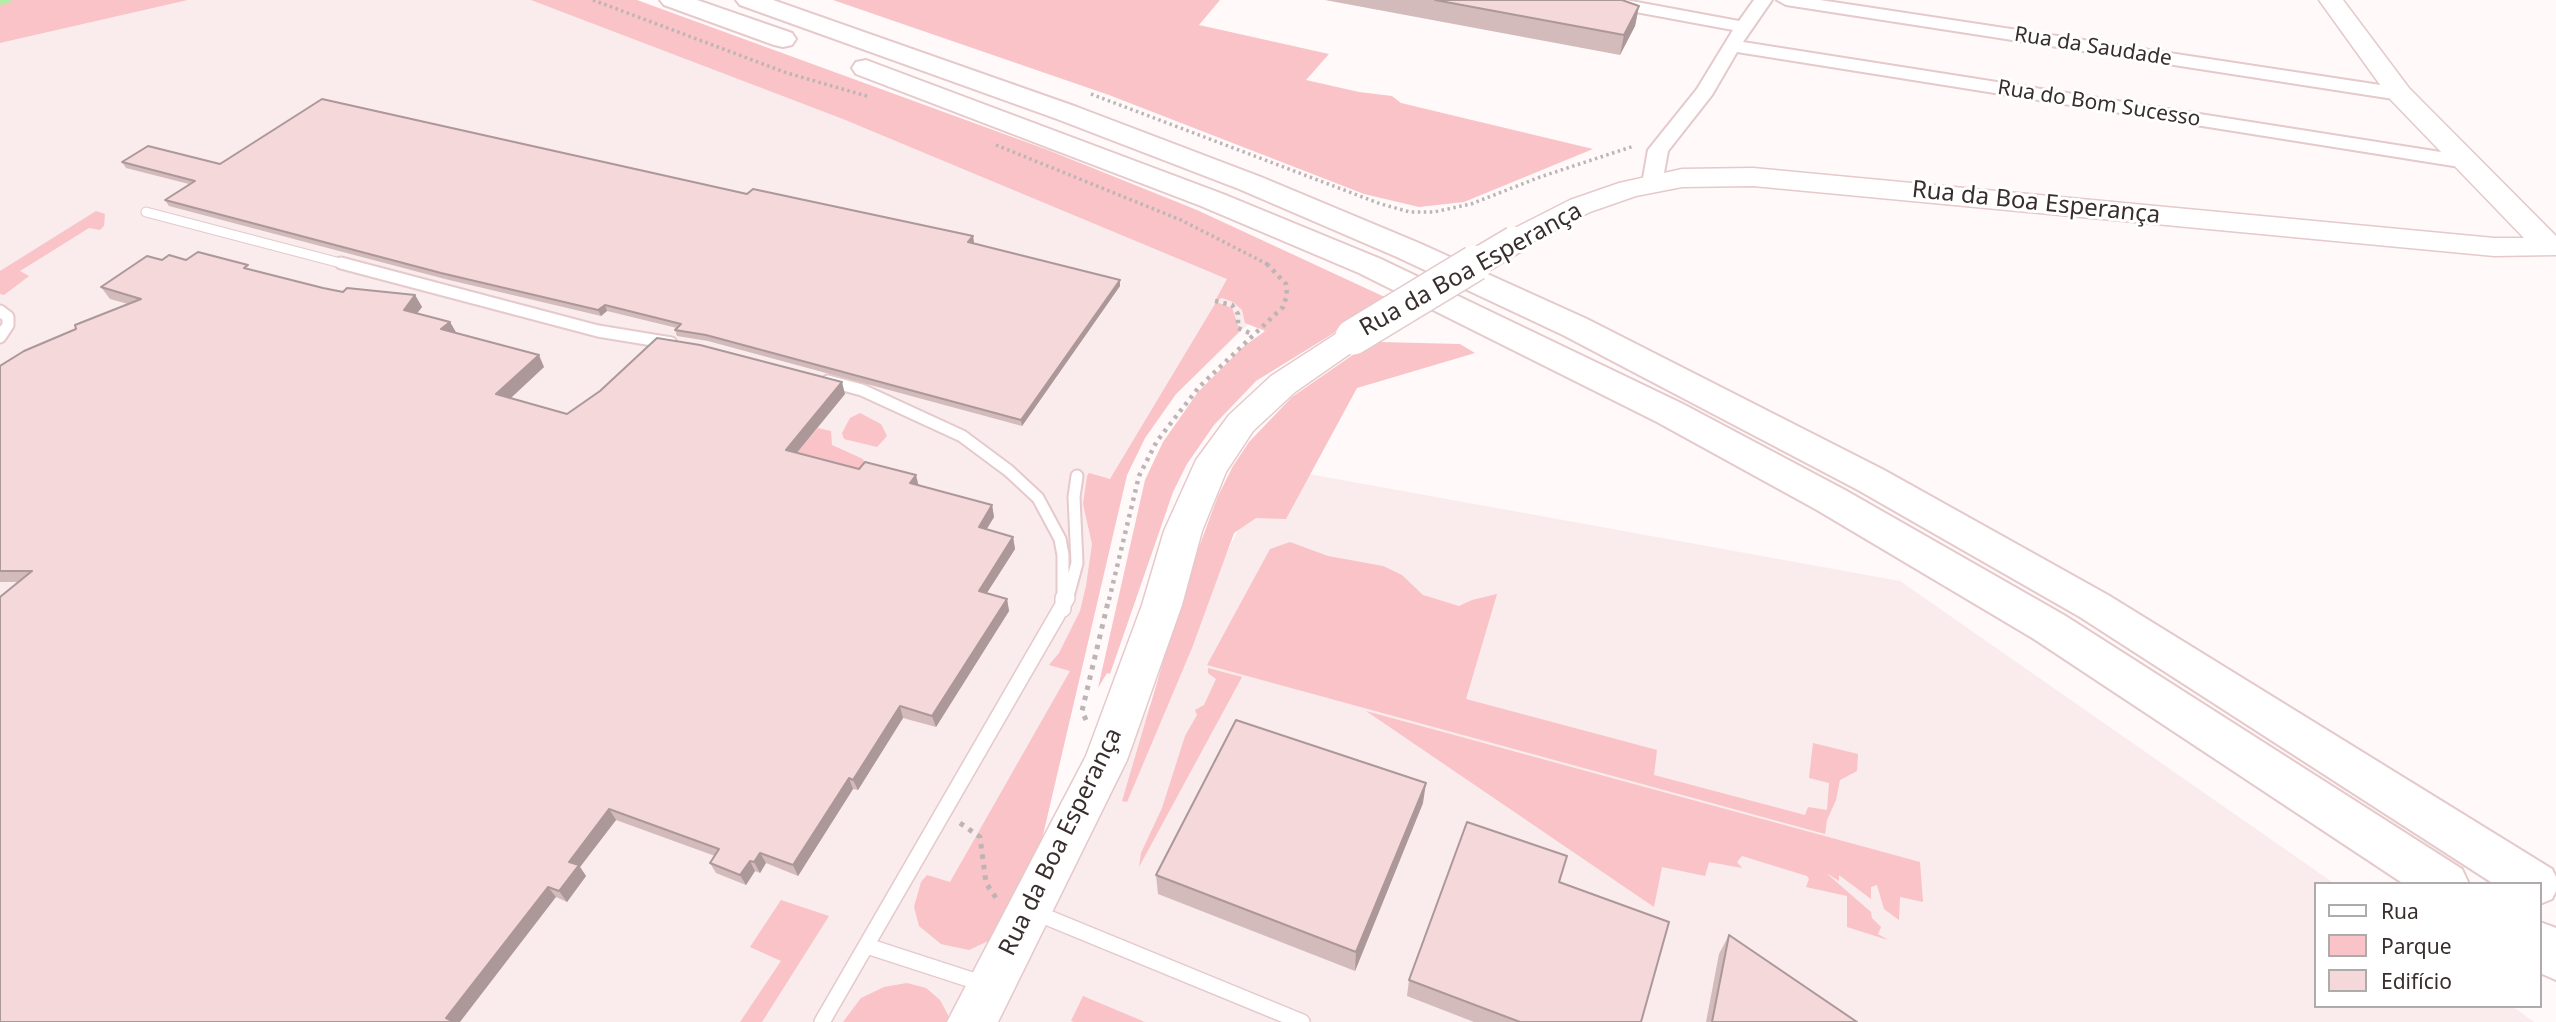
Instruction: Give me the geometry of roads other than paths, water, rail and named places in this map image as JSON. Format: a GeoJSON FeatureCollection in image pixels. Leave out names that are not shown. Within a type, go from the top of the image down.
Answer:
{"type":"FeatureCollection","features":[{"type":"Feature","properties":{"kind":"highway"},"geometry":{"type":"LineString","coordinates":[[673,0],[894,78],[1224,205],[1370,266],[1670,413],[1831,500],[2049,627],[2442,882]]}},
{"type":"Feature","properties":{"kind":"highway"},"geometry":{"type":"LineString","coordinates":[[749,0],[1067,113],[1250,183],[1419,255],[1586,333],[1871,480],[2094,606],[2532,882]]}},
{"type":"Feature","properties":{"kind":"street"},"geometry":{"type":"LineString","coordinates":[[1598,0],[1743,27]]}},
{"type":"Feature","properties":{"kind":"street"},"geometry":{"type":"LineString","coordinates":[[1653,184],[1658,150],[1705,91],[1743,27],[1763,0]]}},
{"type":"Feature","properties":{"kind":"street","name":"Rua da Saudade"},"geometry":{"type":"LineString","coordinates":[[1786,0],[2400,94]]}},
{"type":"Feature","properties":{"kind":"street"},"geometry":{"type":"LineString","coordinates":[[2331,0],[2400,94],[2553,250]]}},
{"type":"Feature","properties":{"kind":"street","name":"Rua do Bom Sucesso"},"geometry":{"type":"LineString","coordinates":[[1731,46],[2466,162]]}},
{"type":"Feature","properties":{"kind":"street","name":"Rua da Boa Esperança"},"geometry":{"type":"LineString","coordinates":[[972,1022],[1106,760],[1162,605],[1183,531],[1209,469],[1241,423],[1283,384],[1353,337],[1514,240],[1580,206],[1629,189],[1682,178],[1753,177],[2494,247],[2553,250]]}},
{"type":"Feature","properties":{"kind":"lane"},"geometry":{"type":"LineString","coordinates":[[146,212],[598,331],[679,344]]}},
{"type":"Feature","properties":{"kind":"lane"},"geometry":{"type":"LineString","coordinates":[[0,311],[8,317],[8,325],[0,337]]}},
{"type":"Feature","properties":{"kind":"lane"},"geometry":{"type":"LineString","coordinates":[[811,376],[862,390],[962,436],[1009,471],[1038,498],[1060,539],[1063,555],[1063,609]]}},
{"type":"Feature","properties":{"kind":"lane"},"geometry":{"type":"LineString","coordinates":[[822,1022],[1063,609],[1077,563],[1074,497],[1077,476]]}},
{"type":"Feature","properties":{"kind":"lane"},"geometry":{"type":"LineString","coordinates":[[1030,910],[1302,1022]]}},
{"type":"Feature","properties":{"kind":"lane"},"geometry":{"type":"LineString","coordinates":[[867,946],[991,986]]}},
{"type":"Feature","properties":{"kind":"waterway"},"geometry":{"type":"LineString","coordinates":[[0,2],[8,0]]}}]}
